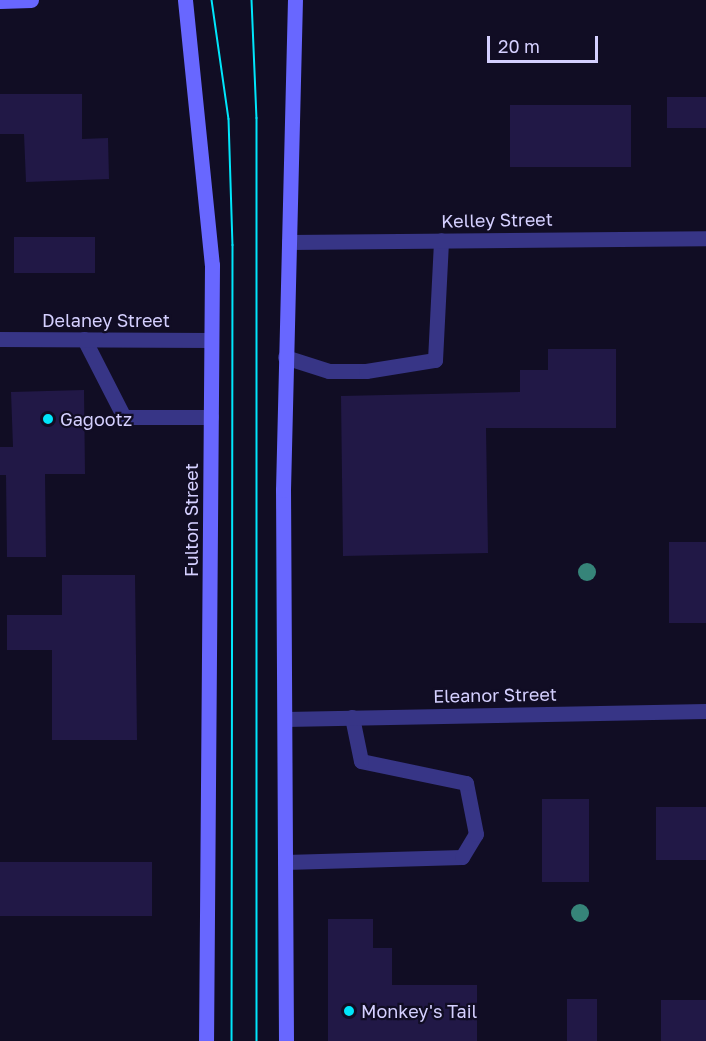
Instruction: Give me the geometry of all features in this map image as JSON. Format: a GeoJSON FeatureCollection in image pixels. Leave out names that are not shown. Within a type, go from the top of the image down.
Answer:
{"type":"FeatureCollection","features":[{"type":"Feature","properties":{"kind":"main road"},"geometry":{"type":"LineString","coordinates":[[0,1],[31,0]]}},
{"type":"Feature","properties":{"kind":"main road","name":"Fulton Street"},"geometry":{"type":"LineString","coordinates":[[185,0],[212,265],[206,1041]]}},
{"type":"Feature","properties":{"kind":"main road"},"geometry":{"type":"LineString","coordinates":[[286,1041],[285,357],[295,0]]}},
{"type":"Feature","properties":{"kind":"street","name":"Kelley Street"},"geometry":{"type":"LineString","coordinates":[[289,242],[706,238]]}},
{"type":"Feature","properties":{"kind":"street"},"geometry":{"type":"LineString","coordinates":[[285,357],[329,372],[366,372],[435,360],[441,240]]}},
{"type":"Feature","properties":{"kind":"street","name":"Delaney Street"},"geometry":{"type":"LineString","coordinates":[[0,339],[211,340]]}},
{"type":"Feature","properties":{"kind":"street"},"geometry":{"type":"LineString","coordinates":[[84,339],[124,417],[211,417]]}},
{"type":"Feature","properties":{"kind":"street","name":"Eleanor Street"},"geometry":{"type":"LineString","coordinates":[[285,719],[706,711]]}},
{"type":"Feature","properties":{"kind":"street"},"geometry":{"type":"LineString","coordinates":[[285,862],[462,857],[476,834],[466,783],[361,761],[352,717]]}},
{"type":"Feature","properties":{"kind":"building"},"geometry":{"type":"Polygon","coordinates":[[[0,94],[82,94],[82,139],[108,138],[109,179],[26,182],[24,134],[0,134],[0,94]]]}},
{"type":"Feature","properties":{"kind":"building"},"geometry":{"type":"Polygon","coordinates":[[[667,97],[706,97],[706,128],[667,128],[667,97]]]}},
{"type":"Feature","properties":{"kind":"building"},"geometry":{"type":"Polygon","coordinates":[[[510,105],[631,105],[631,167],[510,167],[510,105]]]}},
{"type":"Feature","properties":{"kind":"building"},"geometry":{"type":"Polygon","coordinates":[[[14,237],[95,237],[95,273],[14,273],[14,237]]]}},
{"type":"Feature","properties":{"kind":"building"},"geometry":{"type":"Polygon","coordinates":[[[548,349],[616,349],[616,428],[486,428],[488,553],[343,556],[341,396],[520,392],[520,370],[548,370],[548,349]]]}},
{"type":"Feature","properties":{"kind":"building","name":"Gagootz"},"geometry":{"type":"Polygon","coordinates":[[[84,390],[85,474],[45,474],[46,557],[7,557],[6,475],[0,475],[0,447],[13,447],[11,392],[84,390]]]}},
{"type":"Feature","properties":{"kind":"building"},"geometry":{"type":"Polygon","coordinates":[[[669,542],[706,542],[706,623],[669,623],[669,542]]]}},
{"type":"Feature","properties":{"kind":"building"},"geometry":{"type":"Polygon","coordinates":[[[62,575],[135,575],[137,740],[52,740],[52,650],[7,650],[7,615],[62,615],[62,575]]]}},
{"type":"Feature","properties":{"kind":"building"},"geometry":{"type":"Polygon","coordinates":[[[542,799],[589,799],[589,882],[542,882],[542,799]]]}},
{"type":"Feature","properties":{"kind":"building"},"geometry":{"type":"Polygon","coordinates":[[[656,807],[706,807],[706,860],[656,860],[656,807]]]}},
{"type":"Feature","properties":{"kind":"building"},"geometry":{"type":"Polygon","coordinates":[[[0,862],[152,862],[152,916],[0,916],[0,862]]]}},
{"type":"Feature","properties":{"kind":"building"},"geometry":{"type":"Polygon","coordinates":[[[328,919],[373,919],[373,948],[392,948],[392,985],[477,985],[477,1041],[328,1041],[328,919]]]}},
{"type":"Feature","properties":{"kind":"building"},"geometry":{"type":"Polygon","coordinates":[[[567,999],[597,999],[597,1041],[567,1041],[567,999]]]}},
{"type":"Feature","properties":{"kind":"building"},"geometry":{"type":"Polygon","coordinates":[[[661,1000],[706,1000],[706,1041],[661,1041],[661,1000]]]}},
{"type":"Feature","properties":{"kind":"tram line"},"geometry":{"type":"LineString","coordinates":[[212,0],[229,119],[233,245],[232,1041]]}},
{"type":"Feature","properties":{"kind":"tram line"},"geometry":{"type":"LineString","coordinates":[[252,0],[257,118],[257,1041]]}},
{"type":"Feature","properties":{"kind":"place","name":"Gagootz"},"geometry":{"type":"Point","coordinates":[48,419]}},
{"type":"Feature","properties":{"kind":"place","name":"Monkey's Tail"},"geometry":{"type":"Point","coordinates":[349,1011]}}]}
